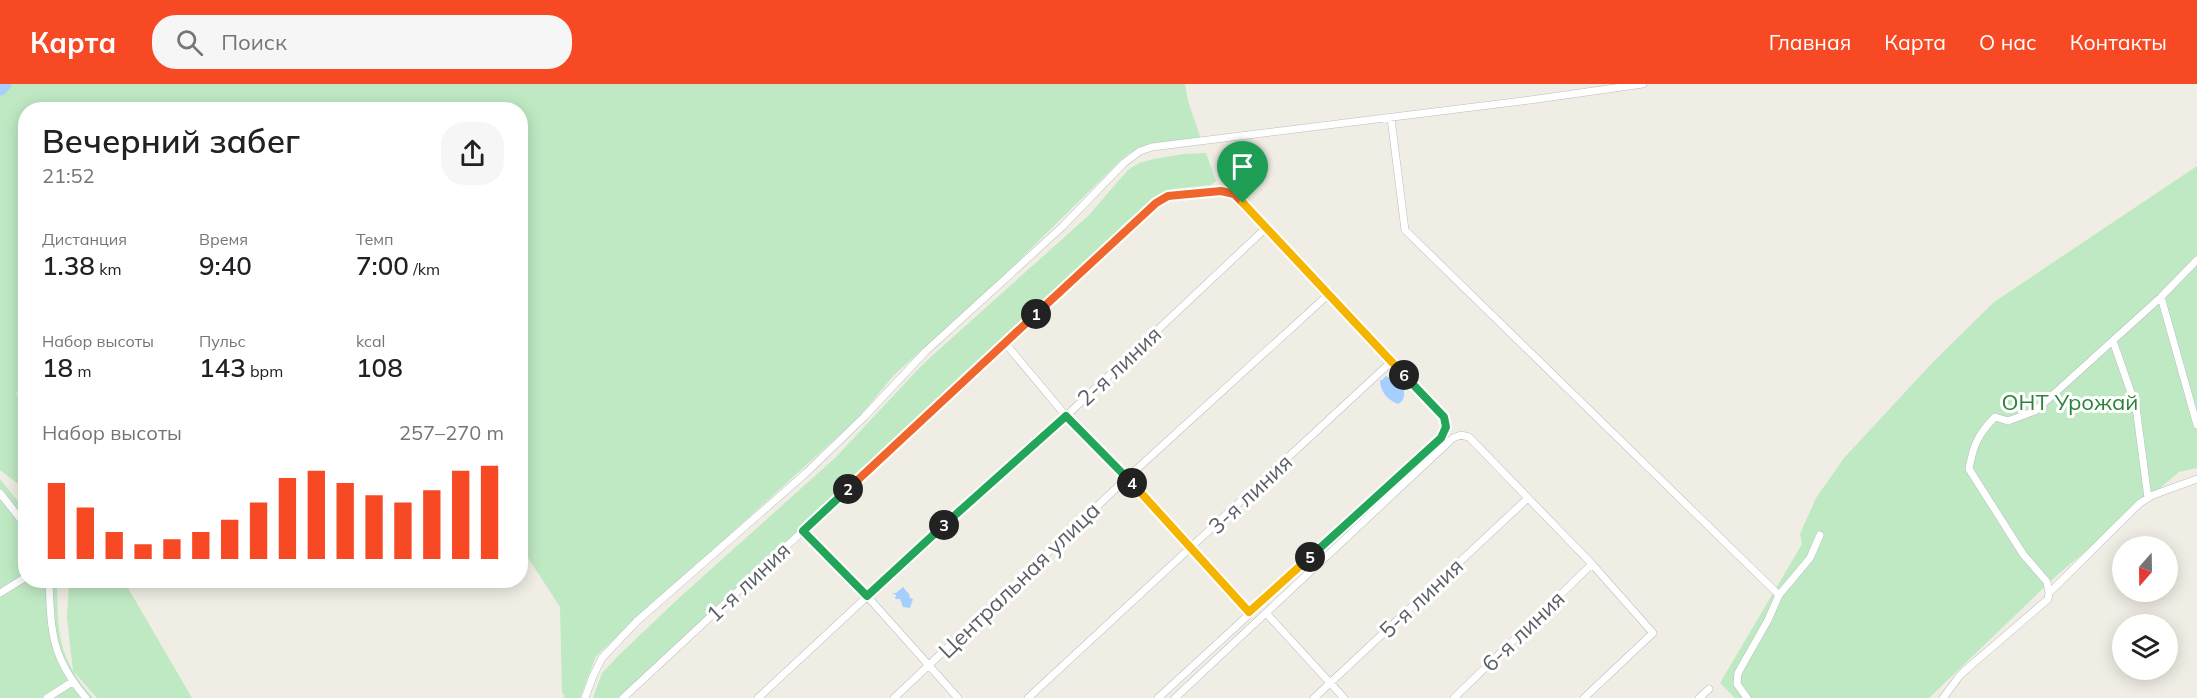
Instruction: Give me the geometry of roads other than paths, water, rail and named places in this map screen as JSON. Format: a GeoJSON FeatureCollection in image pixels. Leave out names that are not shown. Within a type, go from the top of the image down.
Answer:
{"type":"FeatureCollection","features":[{"type":"Feature","properties":{"kind":"street"},"geometry":{"type":"LineString","coordinates":[[585,698],[602,658],[637,621],[806,473],[864,417],[925,352],[1062,227],[1124,163],[1140,151],[1152,147],[1643,84]]}},
{"type":"Feature","properties":{"kind":"street"},"geometry":{"type":"LineString","coordinates":[[1391,118],[1405,230],[1779,595]]}},
{"type":"Feature","properties":{"kind":"street","name":"1-я линия"},"geometry":{"type":"LineString","coordinates":[[623,698],[1156,203],[1168,196],[1181,193],[1221,191],[1234,194],[1267,227]]}},
{"type":"Feature","properties":{"kind":"street"},"geometry":{"type":"LineString","coordinates":[[1158,698],[1441,438],[1446,427],[1444,417],[1267,227]]}},
{"type":"Feature","properties":{"kind":"street","name":"2-я линия"},"geometry":{"type":"LineString","coordinates":[[758,698],[985,487],[1066,416],[1267,227]]}},
{"type":"Feature","properties":{"kind":"street"},"geometry":{"type":"LineString","coordinates":[[1943,698],[1961,674],[2048,599],[2049,593],[2047,582],[2023,554],[1969,470],[1973,446],[1995,417],[2008,421],[2035,411],[2161,297],[2197,260]]}},
{"type":"Feature","properties":{"kind":"street","name":"Центральная улица"},"geometry":{"type":"LineString","coordinates":[[894,698],[1127,478],[1330,293]]}},
{"type":"Feature","properties":{"kind":"street"},"geometry":{"type":"LineString","coordinates":[[2161,297],[2197,424]]}},
{"type":"Feature","properties":{"kind":"street"},"geometry":{"type":"LineString","coordinates":[[2113,341],[2136,407],[2148,498]]}},
{"type":"Feature","properties":{"kind":"street"},"geometry":{"type":"LineString","coordinates":[[1005,343],[1066,416],[1127,478],[1249,612]]}},
{"type":"Feature","properties":{"kind":"street","name":"3-я линия"},"geometry":{"type":"LineString","coordinates":[[1028,698],[1392,362]]}},
{"type":"Feature","properties":{"kind":"street"},"geometry":{"type":"LineString","coordinates":[[1175,698],[1453,438],[1461,435],[1469,437],[1592,564],[1653,633],[1584,698]]}},
{"type":"Feature","properties":{"kind":"street"},"geometry":{"type":"LineString","coordinates":[[2049,593],[2140,503],[2197,478]]}},
{"type":"Feature","properties":{"kind":"street"},"geometry":{"type":"LineString","coordinates":[[0,493],[18,516]]}},
{"type":"Feature","properties":{"kind":"street","name":"5-я линия"},"geometry":{"type":"LineString","coordinates":[[1314,698],[1528,498]]}},
{"type":"Feature","properties":{"kind":"street"},"geometry":{"type":"LineString","coordinates":[[803,531],[867,596],[958,698]]}},
{"type":"Feature","properties":{"kind":"street"},"geometry":{"type":"LineString","coordinates":[[1748,698],[1737,684],[1738,674],[1779,595],[1810,558],[1820,535]]}},
{"type":"Feature","properties":{"kind":"street","name":"6-я линия"},"geometry":{"type":"LineString","coordinates":[[1454,698],[1592,564]]}},
{"type":"Feature","properties":{"kind":"street"},"geometry":{"type":"LineString","coordinates":[[0,593],[18,582]]}},
{"type":"Feature","properties":{"kind":"street"},"geometry":{"type":"LineString","coordinates":[[49,588],[51,620],[57,654],[72,682],[86,698]]}},
{"type":"Feature","properties":{"kind":"street"},"geometry":{"type":"LineString","coordinates":[[1266,613],[1344,698]]}},
{"type":"Feature","properties":{"kind":"street"},"geometry":{"type":"LineString","coordinates":[[47,698],[72,682]]}},
{"type":"Feature","properties":{"kind":"street"},"geometry":{"type":"LineString","coordinates":[[1699,698],[1709,689]]}},
{"type":"Feature","properties":{"kind":"water"},"geometry":{"type":"Polygon","coordinates":[[[1386,376],[1395,380],[1404,391],[1403,399],[1398,404],[1387,398],[1381,388],[1380,380],[1386,376]]]}},
{"type":"Feature","properties":{"kind":"water"},"geometry":{"type":"Polygon","coordinates":[[[903,587],[913,599],[910,608],[903,607],[900,599],[895,599],[896,595],[892,593],[896,593],[903,587]]]}},
{"type":"Feature","properties":{"kind":"waterway"},"geometry":{"type":"LineString","coordinates":[[0,88],[4,84]]}},
{"type":"Feature","properties":{"kind":"park label","name":"ОНТ Урожай"},"geometry":{"type":"Point","coordinates":[2070,402]}}]}
